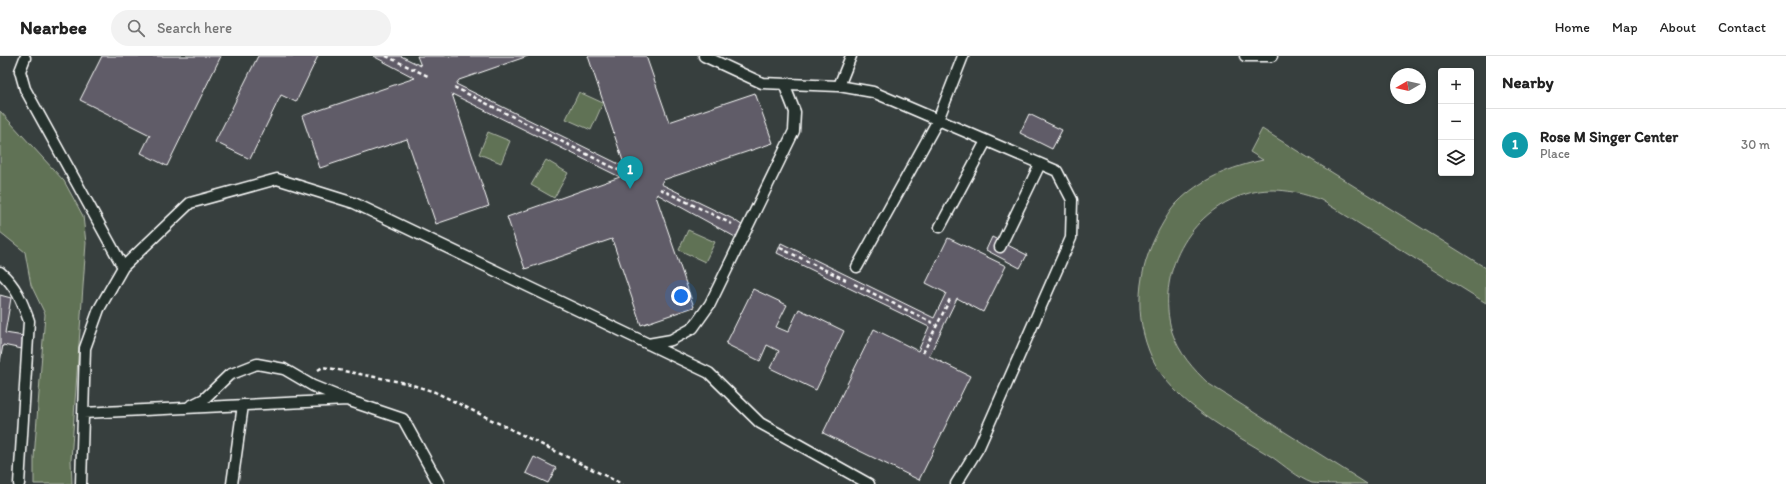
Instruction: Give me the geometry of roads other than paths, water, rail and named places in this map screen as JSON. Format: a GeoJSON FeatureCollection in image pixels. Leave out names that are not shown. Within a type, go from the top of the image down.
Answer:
{"type":"FeatureCollection","features":[{"type":"Feature","properties":{"kind":"lane"},"geometry":{"type":"LineString","coordinates":[[704,56],[762,84],[839,86],[873,92],[1057,171],[1072,200],[1071,238],[979,447],[956,484]]}},
{"type":"Feature","properties":{"kind":"lane"},"geometry":{"type":"LineString","coordinates":[[839,86],[851,56]]}},
{"type":"Feature","properties":{"kind":"lane"},"geometry":{"type":"LineString","coordinates":[[857,266],[938,120],[963,56]]}},
{"type":"Feature","properties":{"kind":"lane"},"geometry":{"type":"LineString","coordinates":[[1245,56],[1272,56]]}},
{"type":"Feature","properties":{"kind":"lane"},"geometry":{"type":"LineString","coordinates":[[25,58],[20,71],[25,89],[123,267]]}},
{"type":"Feature","properties":{"kind":"lane"},"geometry":{"type":"LineString","coordinates":[[648,344],[671,340],[693,328],[710,304],[794,131],[795,112],[784,84]]}},
{"type":"Feature","properties":{"kind":"lane"},"geometry":{"type":"LineString","coordinates":[[940,227],[986,141]]}},
{"type":"Feature","properties":{"kind":"lane"},"geometry":{"type":"LineString","coordinates":[[1000,247],[1040,164]]}},
{"type":"Feature","properties":{"kind":"lane"},"geometry":{"type":"LineString","coordinates":[[82,484],[85,348],[99,309],[123,267],[190,203],[277,180],[354,203],[709,373],[760,423],[869,484]]}},
{"type":"Feature","properties":{"kind":"lane"},"geometry":{"type":"LineString","coordinates":[[0,272],[9,280],[20,295],[29,321],[20,484]]}},
{"type":"Feature","properties":{"kind":"lane"},"geometry":{"type":"LineString","coordinates":[[185,408],[204,399],[229,375],[257,364],[284,369],[347,400],[403,419],[439,484]]}},
{"type":"Feature","properties":{"kind":"lane"},"geometry":{"type":"LineString","coordinates":[[83,413],[347,400]]}},
{"type":"Feature","properties":{"kind":"lane"},"geometry":{"type":"LineString","coordinates":[[232,484],[243,405]]}},
{"type":"Feature","properties":{"kind":"place","name":"Rose M Singer Center"},"geometry":{"type":"Point","coordinates":[630,189]}}]}
